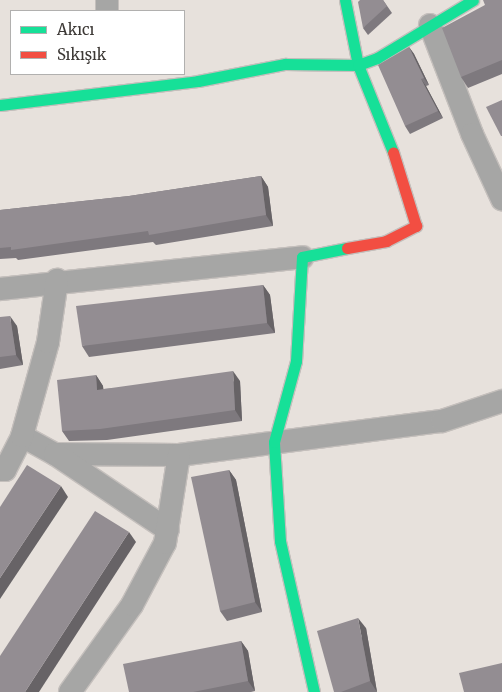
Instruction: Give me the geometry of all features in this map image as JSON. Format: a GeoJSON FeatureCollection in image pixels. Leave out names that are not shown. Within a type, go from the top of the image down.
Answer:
{"type":"FeatureCollection","features":[{"type":"Feature","properties":{"kind":"street"},"geometry":{"type":"LineString","coordinates":[[0,288],[57,280],[302,258],[386,241],[416,226],[398,161],[358,65],[345,0]]}},
{"type":"Feature","properties":{"kind":"street"},"geometry":{"type":"LineString","coordinates":[[0,104],[108,82],[198,82],[285,64],[358,65],[376,58],[473,0]]}},
{"type":"Feature","properties":{"kind":"street"},"geometry":{"type":"LineString","coordinates":[[430,25],[472,134],[502,199]]}},
{"type":"Feature","properties":{"kind":"street"},"geometry":{"type":"LineString","coordinates":[[302,258],[296,361],[274,442],[280,541],[314,692]]}},
{"type":"Feature","properties":{"kind":"street"},"geometry":{"type":"LineString","coordinates":[[2,473],[22,436],[48,342],[57,280]]}},
{"type":"Feature","properties":{"kind":"street"},"geometry":{"type":"LineString","coordinates":[[55,454],[179,455],[442,421],[502,402]]}},
{"type":"Feature","properties":{"kind":"street"},"geometry":{"type":"LineString","coordinates":[[22,436],[55,454],[168,530]]}},
{"type":"Feature","properties":{"kind":"street"},"geometry":{"type":"LineString","coordinates":[[70,692],[132,606],[165,543],[179,455]]}},
{"type":"Feature","properties":{"kind":"building"},"geometry":{"type":"Polygon","coordinates":[[[360,0],[383,0],[387,6],[363,28],[358,2],[360,0]]]}},
{"type":"Feature","properties":{"kind":"building"},"geometry":{"type":"Polygon","coordinates":[[[483,0],[502,0],[502,60],[461,77],[442,28],[485,5],[483,0]]]}},
{"type":"Feature","properties":{"kind":"building"},"geometry":{"type":"Polygon","coordinates":[[[409,47],[424,78],[421,79],[438,111],[405,126],[378,65],[409,47]]]}},
{"type":"Feature","properties":{"kind":"building"},"geometry":{"type":"Polygon","coordinates":[[[502,100],[502,136],[501,136],[486,107],[502,100]]]}},
{"type":"Feature","properties":{"kind":"building"},"geometry":{"type":"Polygon","coordinates":[[[261,176],[266,215],[149,235],[148,231],[11,250],[11,247],[0,248],[0,210],[129,196],[261,176]]]}},
{"type":"Feature","properties":{"kind":"building"},"geometry":{"type":"Polygon","coordinates":[[[263,285],[267,323],[82,346],[76,306],[263,285]]]}},
{"type":"Feature","properties":{"kind":"building"},"geometry":{"type":"Polygon","coordinates":[[[10,316],[16,355],[0,357],[0,317],[10,316]]]}},
{"type":"Feature","properties":{"kind":"building"},"geometry":{"type":"Polygon","coordinates":[[[233,371],[235,410],[100,429],[62,431],[57,380],[96,375],[97,390],[233,371]]]}},
{"type":"Feature","properties":{"kind":"building"},"geometry":{"type":"Polygon","coordinates":[[[27,465],[61,486],[0,578],[0,507],[27,465]]]}},
{"type":"Feature","properties":{"kind":"building"},"geometry":{"type":"Polygon","coordinates":[[[229,470],[255,602],[220,611],[191,477],[229,470]]]}},
{"type":"Feature","properties":{"kind":"building"},"geometry":{"type":"Polygon","coordinates":[[[95,511],[129,532],[25,692],[0,692],[0,656],[95,511]]]}},
{"type":"Feature","properties":{"kind":"building"},"geometry":{"type":"Polygon","coordinates":[[[358,618],[370,681],[341,692],[334,692],[317,631],[358,618]]]}},
{"type":"Feature","properties":{"kind":"building"},"geometry":{"type":"Polygon","coordinates":[[[241,641],[248,681],[193,692],[129,692],[123,664],[241,641]]]}},
{"type":"Feature","properties":{"kind":"building"},"geometry":{"type":"Polygon","coordinates":[[[502,663],[502,692],[464,692],[459,673],[502,663]]]}},
{"type":"Feature","properties":{"kind":"traffic: fast"},"geometry":{"type":"LineString","coordinates":[[345,0],[358,65],[393,152]]}},
{"type":"Feature","properties":{"kind":"traffic: fast"},"geometry":{"type":"LineString","coordinates":[[0,105],[198,81],[285,64],[358,65],[377,58],[473,0]]}},
{"type":"Feature","properties":{"kind":"traffic: fast"},"geometry":{"type":"LineString","coordinates":[[314,692],[280,541],[274,442],[296,361],[302,257],[347,248]]}},
{"type":"Feature","properties":{"kind":"traffic: jam"},"geometry":{"type":"LineString","coordinates":[[347,248],[386,241],[416,226],[393,152]]}}]}
